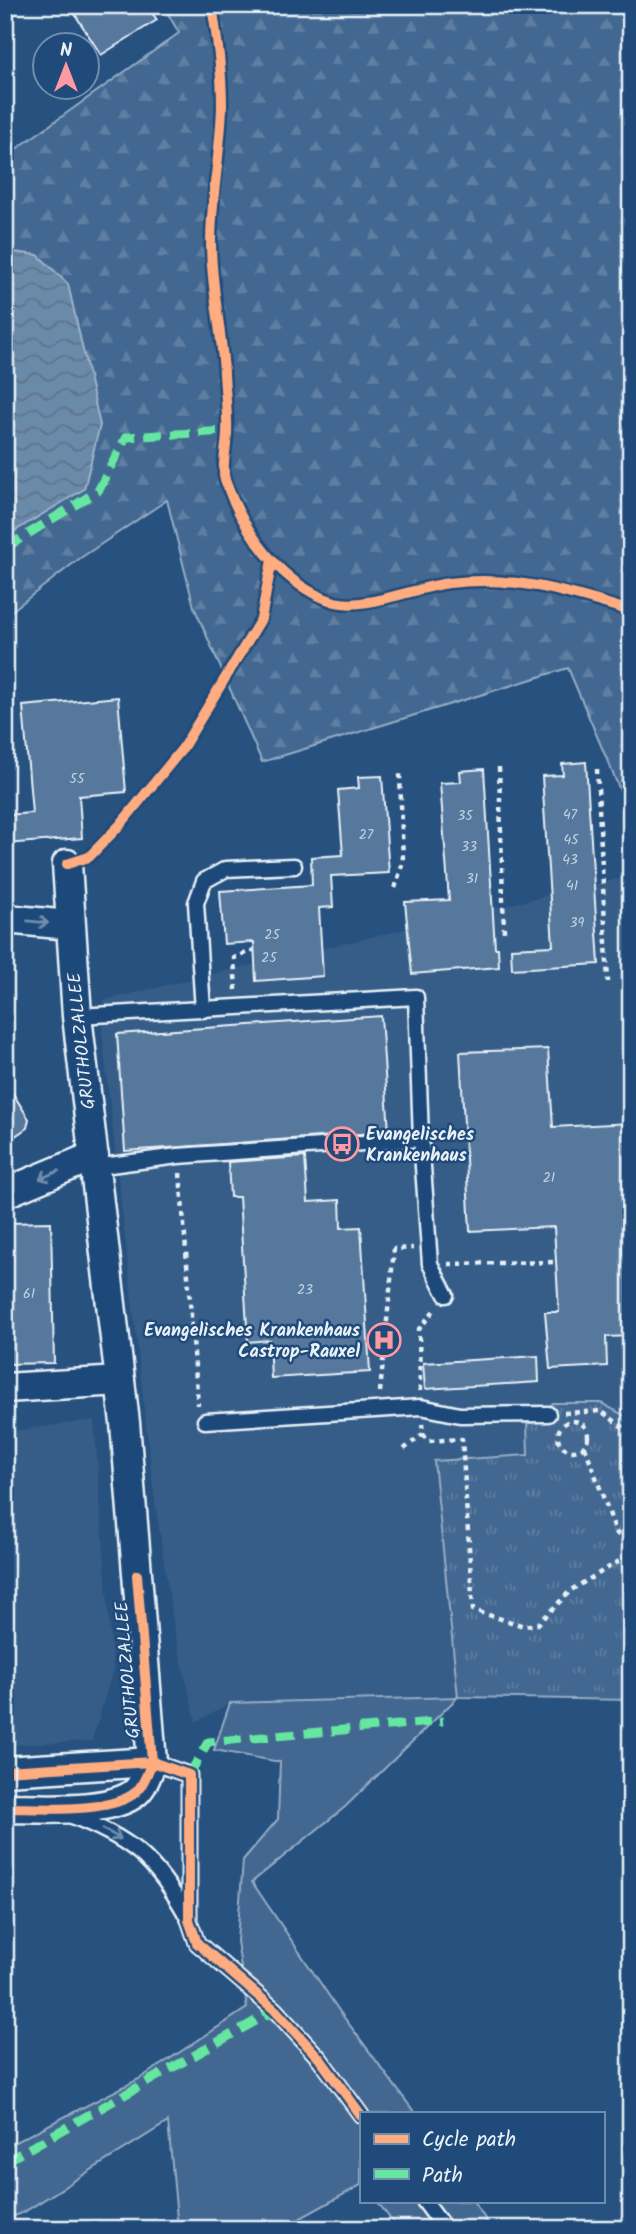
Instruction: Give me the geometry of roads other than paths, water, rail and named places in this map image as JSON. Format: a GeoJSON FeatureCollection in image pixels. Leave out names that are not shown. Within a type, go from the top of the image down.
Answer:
{"type":"FeatureCollection","features":[{"type":"Feature","properties":{"kind":"street","name":"GRUTHOLZALLEE"},"geometry":{"type":"LineString","coordinates":[[5,1808],[102,1805],[125,1799],[138,1790],[152,1762],[120,1381],[78,1016],[67,864]]}},
{"type":"Feature","properties":{"kind":"street"},"geometry":{"type":"LineString","coordinates":[[5,919],[70,925]]}},
{"type":"Feature","properties":{"kind":"street"},"geometry":{"type":"LineString","coordinates":[[5,1193],[94,1162]]}},
{"type":"Feature","properties":{"kind":"street"},"geometry":{"type":"LineString","coordinates":[[5,1388],[120,1381]]}},
{"type":"Feature","properties":{"kind":"street","name":"GRUTHOLZALLEE"},"geometry":{"type":"LineString","coordinates":[[5,1771],[152,1762]]}},
{"type":"Feature","properties":{"kind":"lane"},"geometry":{"type":"LineString","coordinates":[[5,8],[10,5]]}},
{"type":"Feature","properties":{"kind":"lane"},"geometry":{"type":"LineString","coordinates":[[203,1010],[196,902],[204,881],[226,869],[294,866]]}},
{"type":"Feature","properties":{"kind":"lane"},"geometry":{"type":"LineString","coordinates":[[78,1016],[416,997],[421,1139],[430,1264],[446,1295]]}},
{"type":"Feature","properties":{"kind":"lane"},"geometry":{"type":"LineString","coordinates":[[94,1162],[421,1139]]}},
{"type":"Feature","properties":{"kind":"lane"},"geometry":{"type":"LineString","coordinates":[[202,1419],[421,1407],[460,1415],[548,1414]]}},
{"type":"Feature","properties":{"kind":"lane","name":"GRUTHOLZALLEE"},"geometry":{"type":"LineString","coordinates":[[152,1762],[189,1775],[189,1920]]}},
{"type":"Feature","properties":{"kind":"lane"},"geometry":{"type":"LineString","coordinates":[[50,1807],[112,1832],[148,1858],[174,1892],[197,1942],[275,2010],[320,2059],[360,2114]]}},
{"type":"Feature","properties":{"kind":"lane"},"geometry":{"type":"LineString","coordinates":[[425,2202],[445,2229]]}},
{"type":"Feature","properties":{"kind":"water"},"geometry":{"type":"Polygon","coordinates":[[[5,251],[38,255],[68,284],[100,425],[84,489],[5,537],[5,251]]]}},
{"type":"Feature","properties":{"kind":"place","name":"Evangelisches Krankenhaus"},"geometry":{"type":"Point","coordinates":[342,1144]}},
{"type":"Feature","properties":{"kind":"place","name":"Evangelisches Krankenhaus Castrop-Rauxel"},"geometry":{"type":"Point","coordinates":[384,1340]}}]}
